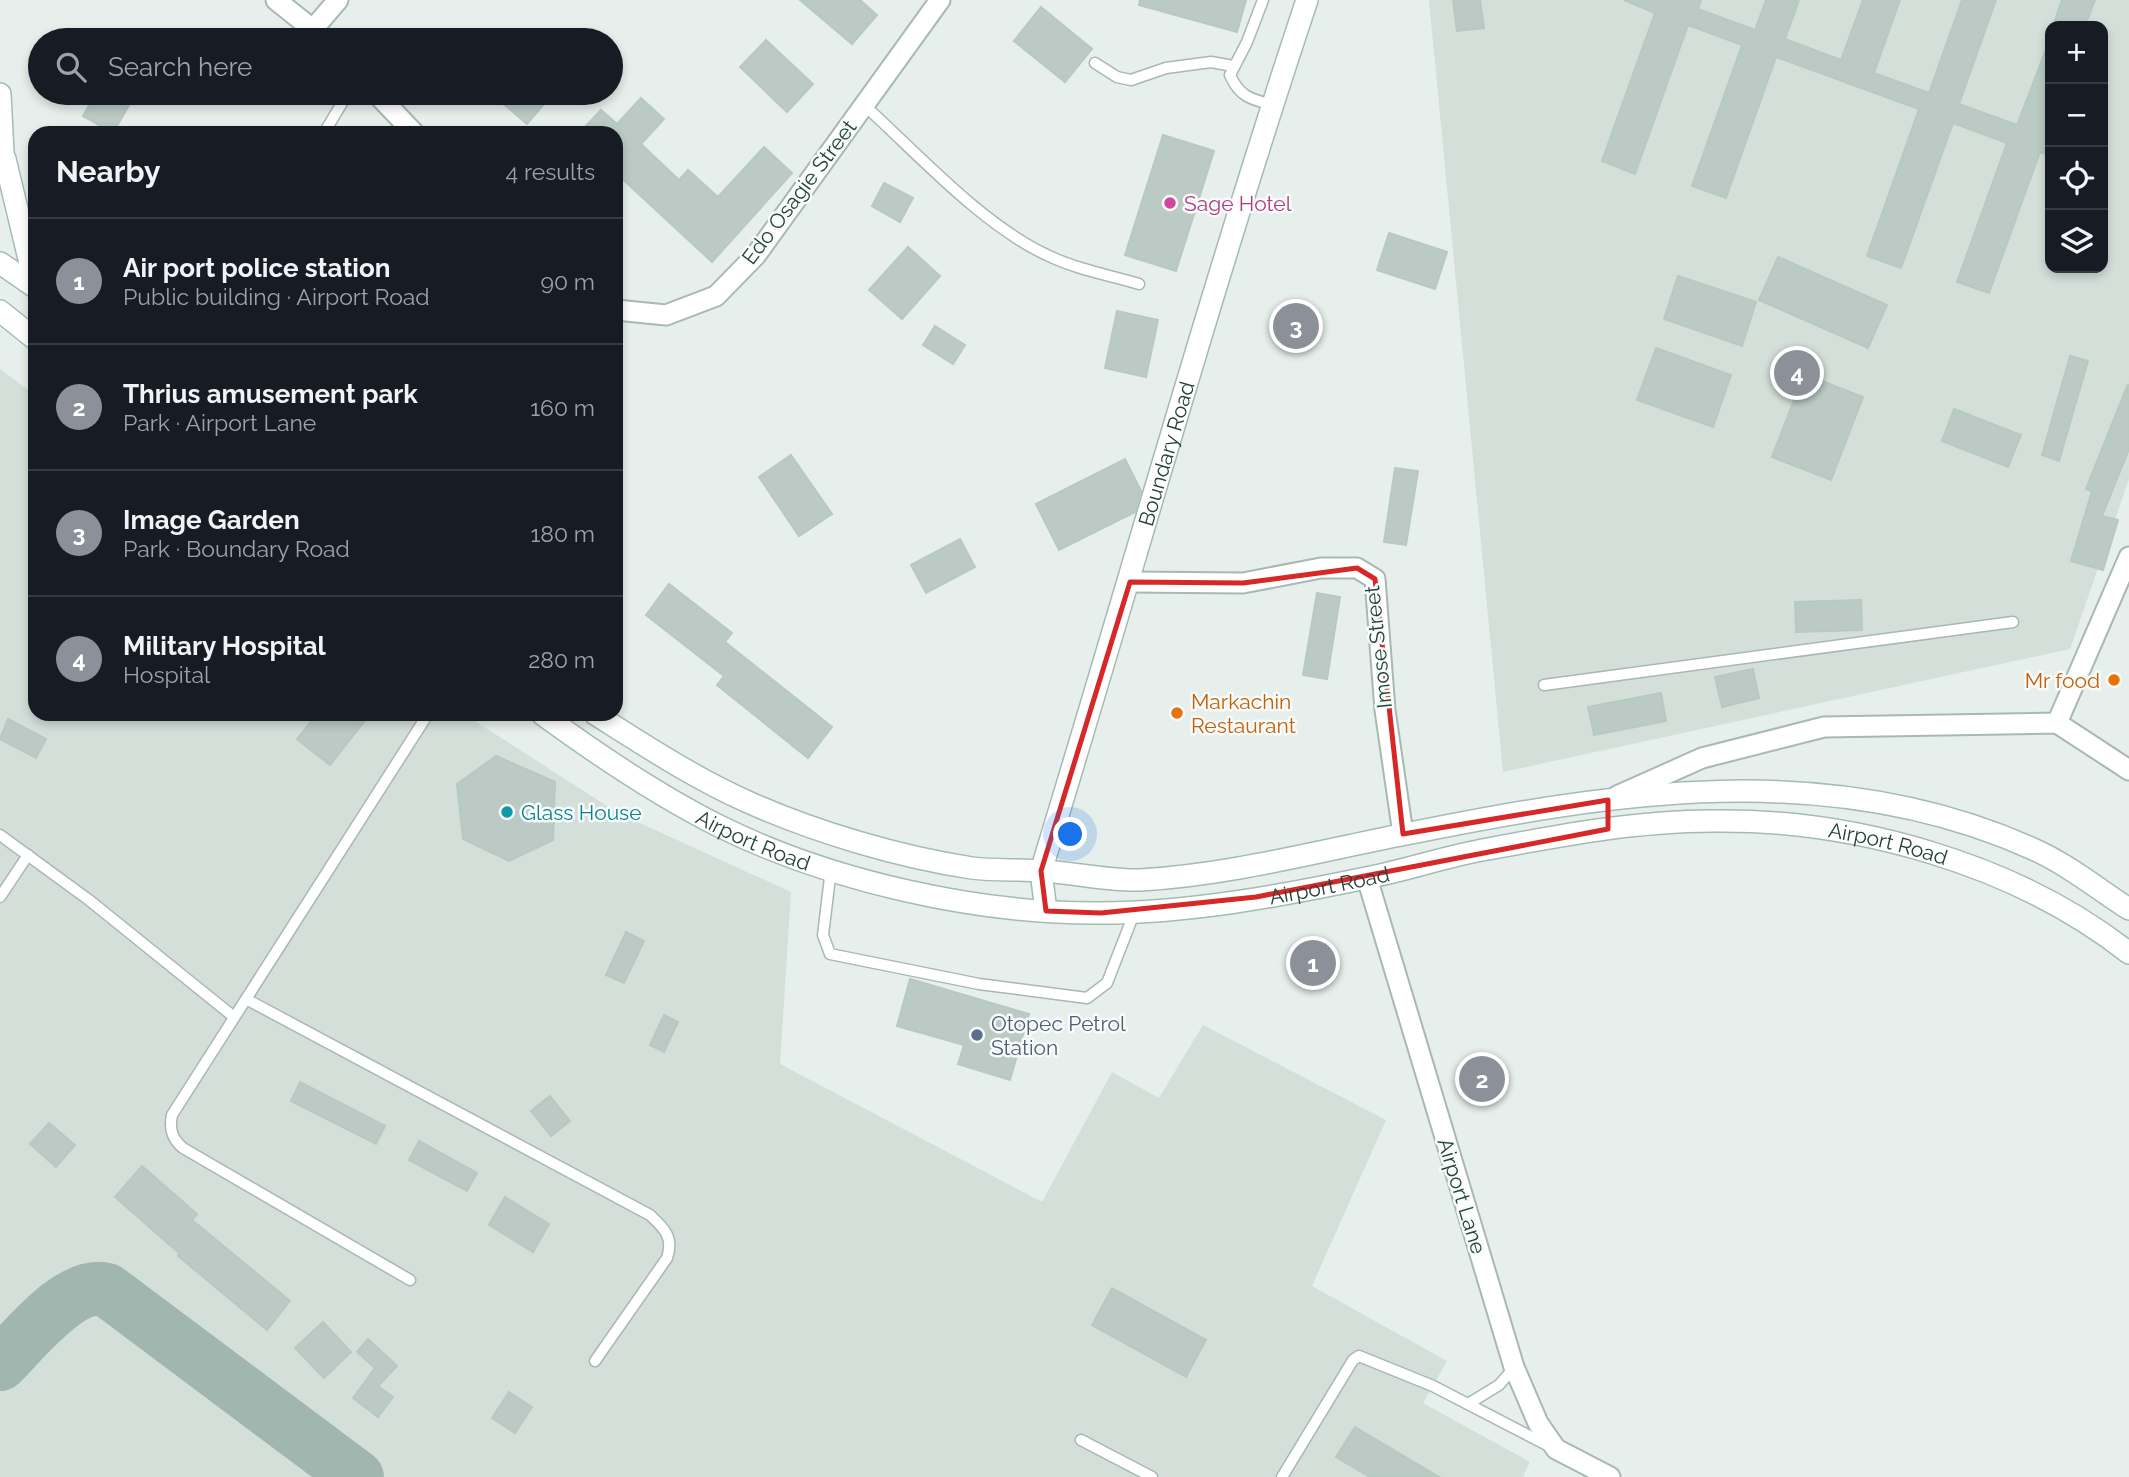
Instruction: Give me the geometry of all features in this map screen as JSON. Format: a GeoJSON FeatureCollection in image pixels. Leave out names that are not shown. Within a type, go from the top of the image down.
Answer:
{"type":"FeatureCollection","features":[{"type":"Feature","properties":{"kind":"main road","name":"Boundary Road"},"geometry":{"type":"LineString","coordinates":[[1046,911],[1041,871],[1130,582],[1198,342],[1307,0]]}},
{"type":"Feature","properties":{"kind":"main road"},"geometry":{"type":"LineString","coordinates":[[0,94],[1,137],[28,256]]}},
{"type":"Feature","properties":{"kind":"main road"},"geometry":{"type":"LineString","coordinates":[[0,188],[5,159]]}},
{"type":"Feature","properties":{"kind":"main road"},"geometry":{"type":"LineString","coordinates":[[0,263],[28,281]]}},
{"type":"Feature","properties":{"kind":"main road"},"geometry":{"type":"LineString","coordinates":[[0,311],[28,333]]}},
{"type":"Feature","properties":{"kind":"main road","name":"Airport Road"},"geometry":{"type":"LineString","coordinates":[[551,721],[584,745],[721,827],[831,868],[946,899],[1012,909],[1135,911],[1218,903],[1367,878],[1485,849],[1608,829],[1712,821],[1783,823],[1867,836],[1968,864],[2068,912],[2129,953]]}},
{"type":"Feature","properties":{"kind":"main road","name":"Airport Road"},"geometry":{"type":"LineString","coordinates":[[606,721],[659,754],[748,802],[819,829],[974,868],[1136,880],[1231,870],[1551,806],[1685,790],[1756,791],[1848,798],[1934,812],[2036,850],[2129,909]]}},
{"type":"Feature","properties":{"kind":"main road"},"geometry":{"type":"LineString","coordinates":[[1608,800],[1608,829]]}},
{"type":"Feature","properties":{"kind":"street"},"geometry":{"type":"LineString","coordinates":[[276,0],[312,28]]}},
{"type":"Feature","properties":{"kind":"street"},"geometry":{"type":"LineString","coordinates":[[323,28],[338,0]]}},
{"type":"Feature","properties":{"kind":"street","name":"Edo Osagie Street"},"geometry":{"type":"LineString","coordinates":[[623,311],[667,316],[716,296],[756,255],[940,0]]}},
{"type":"Feature","properties":{"kind":"street"},"geometry":{"type":"LineString","coordinates":[[387,105],[407,126]]}},
{"type":"Feature","properties":{"kind":"street","name":"Imose Street"},"geometry":{"type":"LineString","coordinates":[[1130,582],[1243,583],[1321,568],[1357,568],[1375,579],[1385,710],[1403,834]]}},
{"type":"Feature","properties":{"kind":"street"},"geometry":{"type":"LineString","coordinates":[[2057,723],[2127,569]]}},
{"type":"Feature","properties":{"kind":"street"},"geometry":{"type":"LineString","coordinates":[[1608,800],[1702,758],[1824,727],[2057,723],[2129,769]]}},
{"type":"Feature","properties":{"kind":"street","name":"Airport Lane"},"geometry":{"type":"LineString","coordinates":[[1367,878],[1514,1367],[1538,1423],[1556,1449],[1610,1477]]}},
{"type":"Feature","properties":{"kind":"lane"},"geometry":{"type":"LineString","coordinates":[[1263,0],[1247,42],[1230,75],[1235,87],[1246,98],[1272,105]]}},
{"type":"Feature","properties":{"kind":"lane"},"geometry":{"type":"LineString","coordinates":[[1095,63],[1117,77],[1131,80],[1166,68],[1211,62],[1233,66]]}},
{"type":"Feature","properties":{"kind":"lane"},"geometry":{"type":"LineString","coordinates":[[328,126],[341,105]]}},
{"type":"Feature","properties":{"kind":"lane"},"geometry":{"type":"LineString","coordinates":[[864,105],[984,214],[1020,241],[1049,256],[1139,284]]}},
{"type":"Feature","properties":{"kind":"lane"},"geometry":{"type":"LineString","coordinates":[[1544,685],[2013,622]]}},
{"type":"Feature","properties":{"kind":"lane"},"geometry":{"type":"LineString","coordinates":[[410,1280],[177,1142],[170,1125],[172,1115],[424,721]]}},
{"type":"Feature","properties":{"kind":"lane"},"geometry":{"type":"LineString","coordinates":[[0,835],[89,900],[234,1017]]}},
{"type":"Feature","properties":{"kind":"lane"},"geometry":{"type":"LineString","coordinates":[[0,897],[28,855]]}},
{"type":"Feature","properties":{"kind":"lane"},"geometry":{"type":"LineString","coordinates":[[831,868],[823,935],[830,954],[979,984],[1087,998],[1107,983],[1135,911]]}},
{"type":"Feature","properties":{"kind":"lane"},"geometry":{"type":"LineString","coordinates":[[246,999],[650,1215],[663,1227],[670,1242],[667,1258],[595,1361]]}},
{"type":"Feature","properties":{"kind":"lane"},"geometry":{"type":"LineString","coordinates":[[1282,1477],[1353,1360],[1359,1356],[1376,1360],[1556,1449]]}},
{"type":"Feature","properties":{"kind":"lane"},"geometry":{"type":"LineString","coordinates":[[1468,1404],[1499,1385],[1514,1367]]}},
{"type":"Feature","properties":{"kind":"lane"},"geometry":{"type":"LineString","coordinates":[[1081,1440],[1152,1477]]}},
{"type":"Feature","properties":{"kind":"highlighted area"},"geometry":{"type":"Polygon","coordinates":[[[1357,568],[1375,579],[1403,834],[1608,800],[1608,829],[1256,897],[1101,913],[1046,911],[1041,871],[1130,582],[1243,583],[1357,568]]]}},
{"type":"Feature","properties":{"kind":"shaded area"},"geometry":{"type":"Polygon","coordinates":[[[1429,0],[2129,0],[2129,479],[2070,649],[1503,772],[1429,0]]]}},
{"type":"Feature","properties":{"kind":"shaded area"},"geometry":{"type":"Polygon","coordinates":[[[0,369],[28,390],[28,721],[475,721],[618,813],[791,892],[780,1064],[1042,1202],[1112,1072],[1159,1098],[1203,1025],[1386,1120],[1312,1286],[1447,1361],[1423,1403],[1530,1462],[1523,1477],[0,1477],[0,369]]]}},
{"type":"Feature","properties":{"kind":"building"},"geometry":{"type":"Polygon","coordinates":[[[800,0],[860,0],[877,15],[852,44],[800,0]]]}},
{"type":"Feature","properties":{"kind":"building"},"geometry":{"type":"Polygon","coordinates":[[[1140,0],[1246,0],[1237,32],[1139,5],[1140,0]]]}},
{"type":"Feature","properties":{"kind":"building"},"geometry":{"type":"Polygon","coordinates":[[[1453,0],[1480,0],[1484,28],[1457,31],[1453,0]]]}},
{"type":"Feature","properties":{"kind":"building"},"geometry":{"type":"Polygon","coordinates":[[[1624,0],[1701,0],[1698,9],[1755,30],[1766,0],[1799,0],[1785,39],[1841,60],[1863,0],[1900,0],[1874,73],[1929,93],[1962,0],[1996,0],[1959,104],[2017,125],[2045,52],[2045,154],[2040,152],[1989,293],[1957,282],[2007,143],[1953,123],[1901,268],[1867,256],[1919,109],[1776,57],[1726,198],[1692,186],[1742,45],[1688,25],[1635,174],[1602,161],[1655,13],[1624,0]]]}},
{"type":"Feature","properties":{"kind":"building"},"geometry":{"type":"Polygon","coordinates":[[[2062,0],[2095,0],[2087,21],[2055,21],[2062,0]]]}},
{"type":"Feature","properties":{"kind":"building"},"geometry":{"type":"Polygon","coordinates":[[[1041,7],[1092,49],[1065,82],[1014,41],[1041,7]]]}},
{"type":"Feature","properties":{"kind":"building"},"geometry":{"type":"Polygon","coordinates":[[[766,40],[813,84],[787,112],[740,67],[766,40]]]}},
{"type":"Feature","properties":{"kind":"building"},"geometry":{"type":"Polygon","coordinates":[[[641,98],[664,119],[641,144],[679,180],[688,170],[718,197],[764,147],[792,173],[712,262],[623,179],[623,126],[586,126],[601,110],[617,124],[641,98]]]}},
{"type":"Feature","properties":{"kind":"building"},"geometry":{"type":"Polygon","coordinates":[[[89,105],[129,105],[117,126],[101,126],[83,116],[89,105]]]}},
{"type":"Feature","properties":{"kind":"building"},"geometry":{"type":"Polygon","coordinates":[[[505,105],[543,105],[527,124],[505,105]]]}},
{"type":"Feature","properties":{"kind":"building","name":"Sage Hotel"},"geometry":{"type":"Polygon","coordinates":[[[1163,135],[1214,151],[1176,271],[1125,255],[1163,135]]]}},
{"type":"Feature","properties":{"kind":"building"},"geometry":{"type":"Polygon","coordinates":[[[884,183],[913,198],[900,222],[872,206],[884,183]]]}},
{"type":"Feature","properties":{"kind":"building"},"geometry":{"type":"Polygon","coordinates":[[[1389,233],[1447,252],[1435,289],[1377,270],[1389,233]]]}},
{"type":"Feature","properties":{"kind":"building"},"geometry":{"type":"Polygon","coordinates":[[[908,247],[940,276],[902,319],[869,290],[908,247]]]}},
{"type":"Feature","properties":{"kind":"building"},"geometry":{"type":"Polygon","coordinates":[[[1778,257],[1887,305],[1868,348],[1759,300],[1778,257]]]}},
{"type":"Feature","properties":{"kind":"building"},"geometry":{"type":"Polygon","coordinates":[[[1678,276],[1756,302],[1742,346],[1664,319],[1678,276]]]}},
{"type":"Feature","properties":{"kind":"building"},"geometry":{"type":"Polygon","coordinates":[[[1117,311],[1158,320],[1146,377],[1105,368],[1117,311]]]}},
{"type":"Feature","properties":{"kind":"building"},"geometry":{"type":"Polygon","coordinates":[[[935,326],[965,345],[953,364],[923,345],[935,326]]]}},
{"type":"Feature","properties":{"kind":"building"},"geometry":{"type":"Polygon","coordinates":[[[1656,348],[1731,375],[1713,427],[1637,400],[1656,348]]]}},
{"type":"Feature","properties":{"kind":"building"},"geometry":{"type":"Polygon","coordinates":[[[2070,356],[2088,361],[2059,461],[2042,455],[2070,356]]]}},
{"type":"Feature","properties":{"kind":"building"},"geometry":{"type":"Polygon","coordinates":[[[1804,374],[1863,397],[1831,480],[1772,457],[1804,374]]]}},
{"type":"Feature","properties":{"kind":"building"},"geometry":{"type":"Polygon","coordinates":[[[2128,384],[2129,449],[2102,516],[2118,520],[2103,570],[2071,561],[2092,491],[2086,489],[2128,384]]]}},
{"type":"Feature","properties":{"kind":"building"},"geometry":{"type":"Polygon","coordinates":[[[1954,409],[2021,435],[2008,467],[1942,441],[1954,409]]]}},
{"type":"Feature","properties":{"kind":"building"},"geometry":{"type":"Polygon","coordinates":[[[791,455],[832,514],[799,536],[759,477],[791,455]]]}},
{"type":"Feature","properties":{"kind":"building"},"geometry":{"type":"Polygon","coordinates":[[[1125,459],[1141,491],[1135,512],[1059,550],[1036,504],[1125,459]]]}},
{"type":"Feature","properties":{"kind":"building"},"geometry":{"type":"Polygon","coordinates":[[[1395,468],[1418,471],[1406,545],[1384,542],[1395,468]]]}},
{"type":"Feature","properties":{"kind":"building"},"geometry":{"type":"Polygon","coordinates":[[[960,539],[975,567],[926,593],[911,565],[960,539]]]}},
{"type":"Feature","properties":{"kind":"building"},"geometry":{"type":"Polygon","coordinates":[[[669,584],[732,633],[725,642],[832,727],[808,758],[717,685],[724,676],[646,615],[669,584]]]}},
{"type":"Feature","properties":{"kind":"building"},"geometry":{"type":"Polygon","coordinates":[[[1317,593],[1340,597],[1327,679],[1303,675],[1317,593]]]}},
{"type":"Feature","properties":{"kind":"building"},"geometry":{"type":"Polygon","coordinates":[[[1861,600],[1862,630],[1796,632],[1795,602],[1861,600]]]}},
{"type":"Feature","properties":{"kind":"building"},"geometry":{"type":"Polygon","coordinates":[[[1753,669],[1759,698],[1722,707],[1715,677],[1753,669]]]}},
{"type":"Feature","properties":{"kind":"building"},"geometry":{"type":"Polygon","coordinates":[[[1661,693],[1666,721],[1594,735],[1588,707],[1661,693]]]}},
{"type":"Feature","properties":{"kind":"building"},"geometry":{"type":"Polygon","coordinates":[[[8,719],[46,739],[36,758],[0,739],[8,719]]]}},
{"type":"Feature","properties":{"kind":"building"},"geometry":{"type":"Polygon","coordinates":[[[311,721],[365,721],[330,765],[297,739],[311,721]]]}},
{"type":"Feature","properties":{"kind":"building","name":"Glass House"},"geometry":{"type":"Polygon","coordinates":[[[496,756],[555,782],[553,840],[509,861],[463,839],[457,784],[496,756]]]}},
{"type":"Feature","properties":{"kind":"building"},"geometry":{"type":"Polygon","coordinates":[[[626,932],[644,941],[624,983],[606,975],[626,932]]]}},
{"type":"Feature","properties":{"kind":"building","name":"Otopec Petrol Station"},"geometry":{"type":"Polygon","coordinates":[[[910,979],[1029,1014],[1010,1080],[958,1064],[964,1045],[897,1026],[910,979]]]}},
{"type":"Feature","properties":{"kind":"building"},"geometry":{"type":"Polygon","coordinates":[[[664,1015],[678,1022],[664,1052],[650,1045],[664,1015]]]}},
{"type":"Feature","properties":{"kind":"building"},"geometry":{"type":"Polygon","coordinates":[[[300,1082],[385,1126],[376,1144],[291,1101],[300,1082]]]}},
{"type":"Feature","properties":{"kind":"building"},"geometry":{"type":"Polygon","coordinates":[[[550,1096],[570,1121],[551,1136],[531,1111],[550,1096]]]}},
{"type":"Feature","properties":{"kind":"building"},"geometry":{"type":"Polygon","coordinates":[[[49,1123],[75,1145],[56,1167],[30,1144],[49,1123]]]}},
{"type":"Feature","properties":{"kind":"building"},"geometry":{"type":"Polygon","coordinates":[[[419,1141],[477,1173],[467,1191],[409,1160],[419,1141]]]}},
{"type":"Feature","properties":{"kind":"building"},"geometry":{"type":"Polygon","coordinates":[[[142,1166],[197,1214],[192,1220],[290,1301],[267,1330],[178,1256],[180,1254],[115,1197],[142,1166]]]}},
{"type":"Feature","properties":{"kind":"building"},"geometry":{"type":"Polygon","coordinates":[[[505,1197],[549,1224],[533,1252],[489,1225],[505,1197]]]}},
{"type":"Feature","properties":{"kind":"building"},"geometry":{"type":"Polygon","coordinates":[[[1112,1288],[1206,1340],[1186,1377],[1092,1325],[1112,1288]]]}},
{"type":"Feature","properties":{"kind":"building"},"geometry":{"type":"Polygon","coordinates":[[[323,1322],[351,1352],[324,1378],[295,1348],[323,1322]]]}},
{"type":"Feature","properties":{"kind":"building"},"geometry":{"type":"Polygon","coordinates":[[[368,1339],[397,1366],[378,1386],[393,1397],[378,1417],[353,1398],[375,1368],[357,1352],[368,1339]]]}},
{"type":"Feature","properties":{"kind":"building"},"geometry":{"type":"Polygon","coordinates":[[[509,1392],[532,1407],[515,1433],[492,1418],[509,1392]]]}},
{"type":"Feature","properties":{"kind":"building"},"geometry":{"type":"Polygon","coordinates":[[[1355,1427],[1439,1477],[1370,1477],[1336,1457],[1355,1427]]]}},
{"type":"Feature","properties":{"kind":"taxiway"},"geometry":{"type":"LineString","coordinates":[[0,1364],[35,1327],[63,1303],[93,1289],[107,1290],[357,1477]]}},
{"type":"Feature","properties":{"kind":"place","name":"Sage Hotel"},"geometry":{"type":"Point","coordinates":[1170,203]}},
{"type":"Feature","properties":{"kind":"place","name":"Image Garden"},"geometry":{"type":"Point","coordinates":[1296,326]}},
{"type":"Feature","properties":{"kind":"place","name":"Military Hospital"},"geometry":{"type":"Point","coordinates":[1797,373]}},
{"type":"Feature","properties":{"kind":"place","name":"Mr food"},"geometry":{"type":"Point","coordinates":[2114,680]}},
{"type":"Feature","properties":{"kind":"place","name":"Markachin Restaurant"},"geometry":{"type":"Point","coordinates":[1177,713]}},
{"type":"Feature","properties":{"kind":"place","name":"Glass House"},"geometry":{"type":"Point","coordinates":[507,812]}},
{"type":"Feature","properties":{"kind":"place","name":"Air port police station"},"geometry":{"type":"Point","coordinates":[1313,963]}},
{"type":"Feature","properties":{"kind":"place","name":"Otopec Petrol Station"},"geometry":{"type":"Point","coordinates":[977,1035]}},
{"type":"Feature","properties":{"kind":"place","name":"Thrius amusement park"},"geometry":{"type":"Point","coordinates":[1482,1079]}}]}
